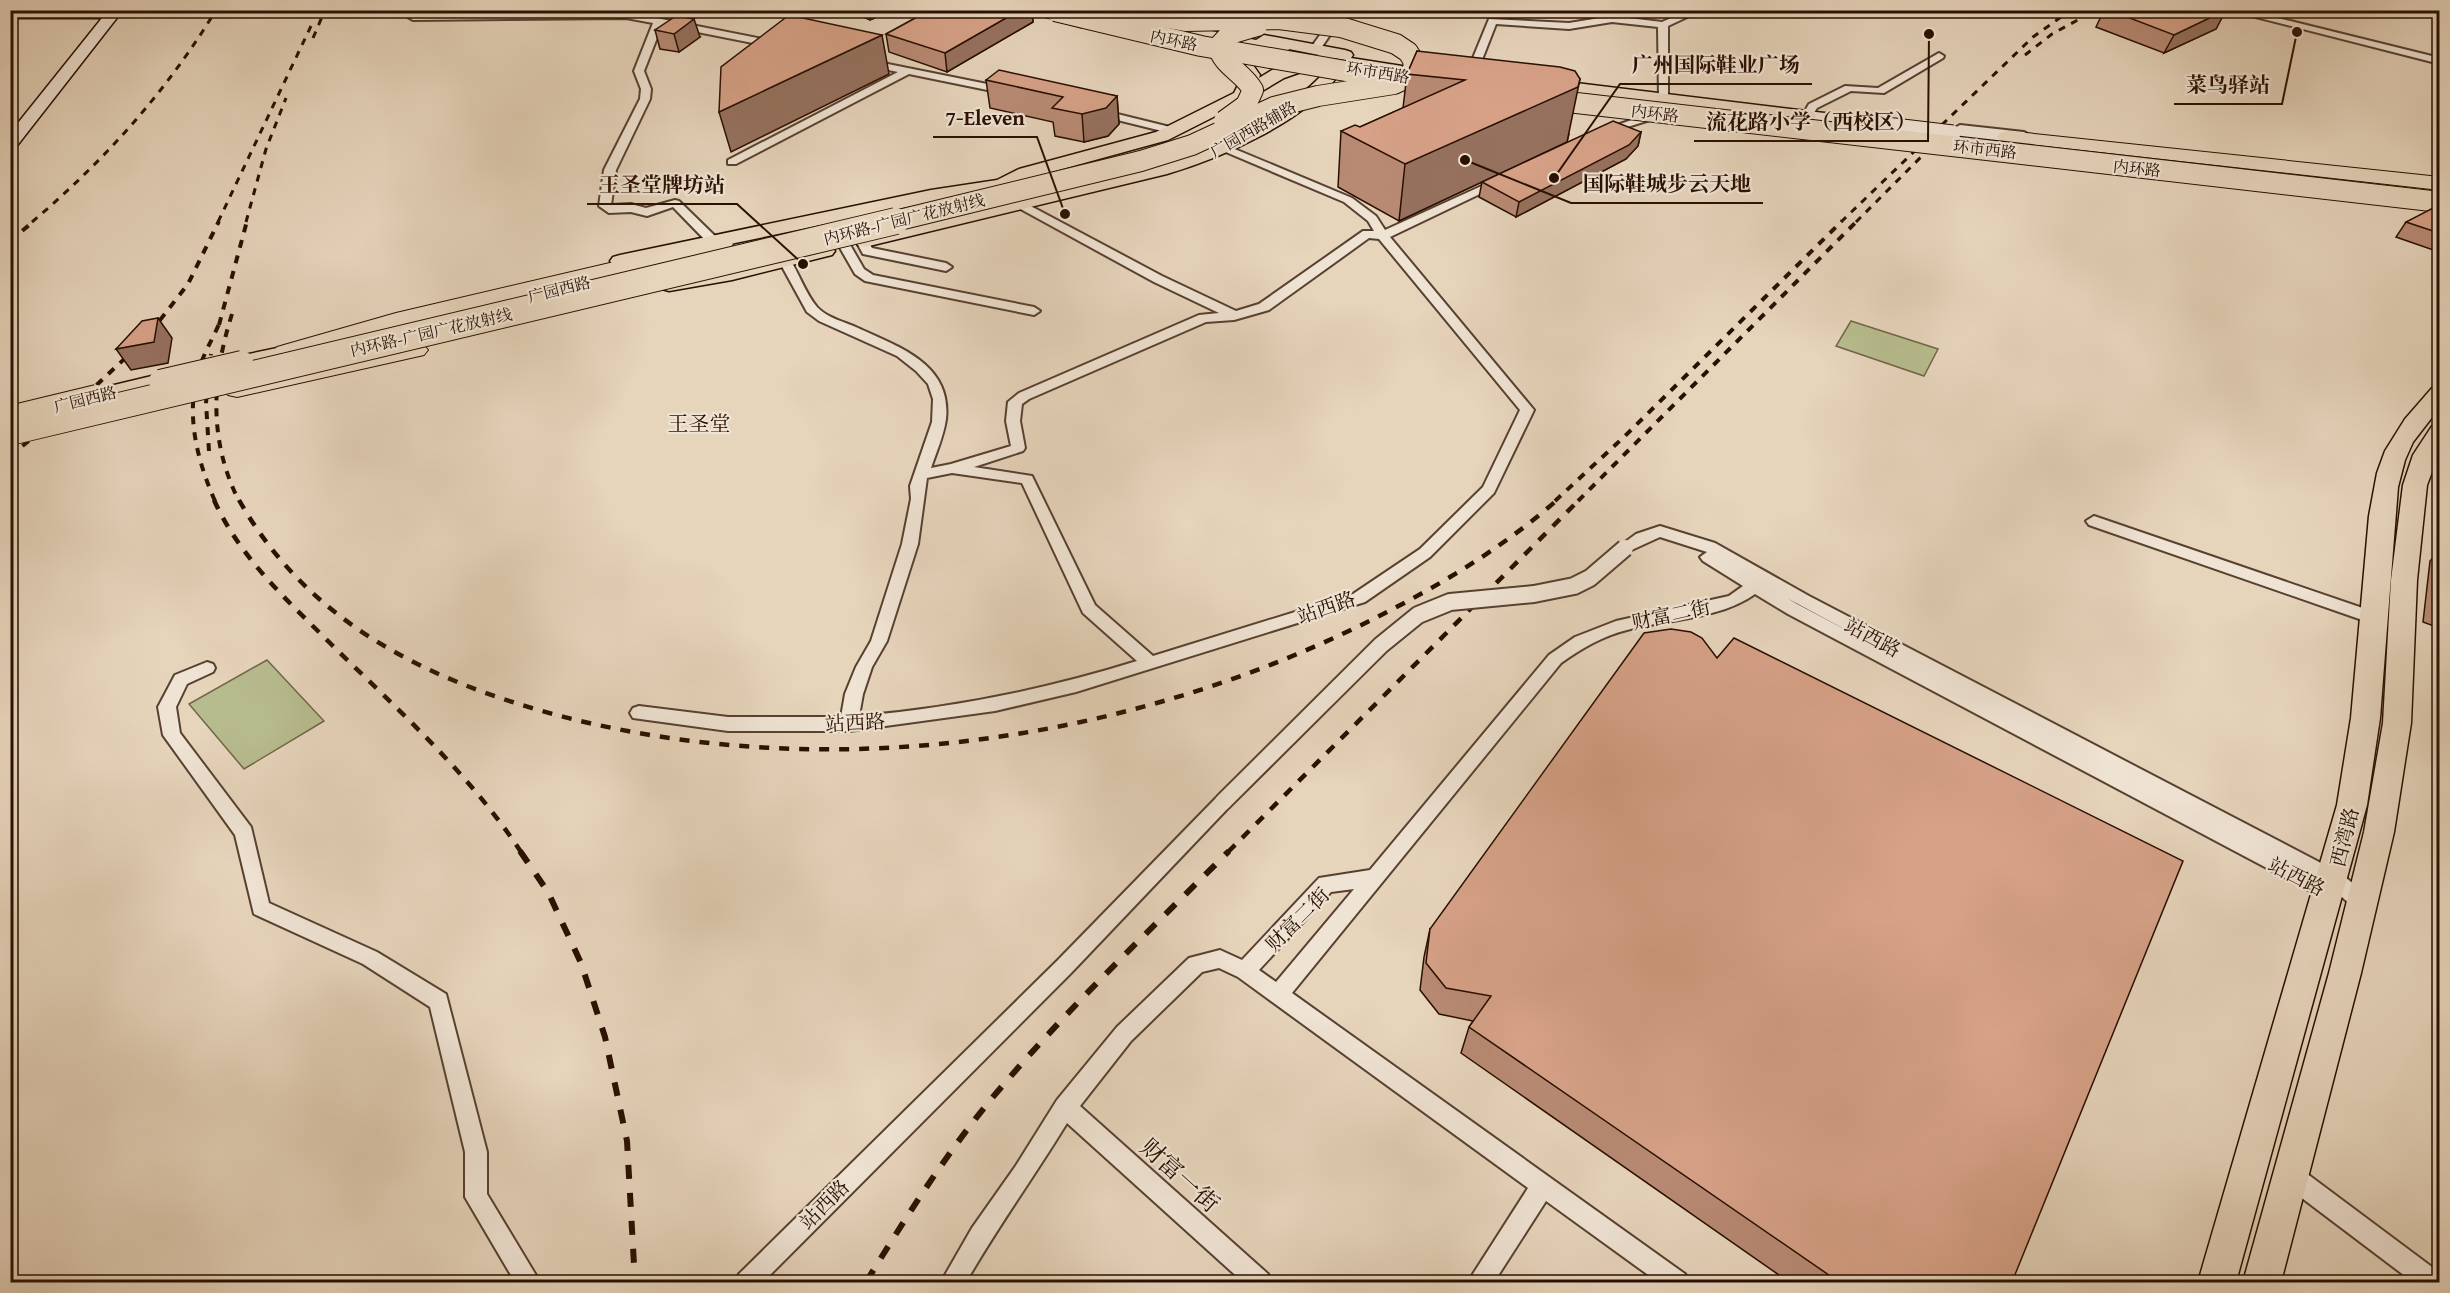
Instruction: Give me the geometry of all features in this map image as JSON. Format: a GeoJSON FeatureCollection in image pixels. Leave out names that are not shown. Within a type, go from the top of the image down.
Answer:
{"type":"FeatureCollection","features":[{"type":"Feature","properties":{"kind":"highway","name":"内环路"},"geometry":{"type":"LineString","coordinates":[[1054,10],[1174,40],[1316,54],[1463,84]]}},
{"type":"Feature","properties":{"kind":"highway"},"geometry":{"type":"LineString","coordinates":[[1107,13],[1170,34],[1316,54]]}},
{"type":"Feature","properties":{"kind":"highway","name":"内环路"},"geometry":{"type":"LineString","coordinates":[[1107,13],[1463,84]]}},
{"type":"Feature","properties":{"kind":"highway","name":"内环路-广园广花放射线"},"geometry":{"type":"LineString","coordinates":[[10,432],[852,240],[957,205],[1158,156],[1192,145],[1263,111],[1292,102],[1394,84],[1407,78],[1414,68],[1413,60],[1408,52],[1396,44],[1341,27],[1279,19],[1185,21],[1107,13]]}},
{"type":"Feature","properties":{"kind":"highway","name":"内环路-广园广花放射线"},"geometry":{"type":"LineString","coordinates":[[10,424],[1147,152],[1214,127],[1242,110],[1253,90],[1247,79],[1218,52],[1225,38],[1243,29],[1265,25],[1316,54]]}},
{"type":"Feature","properties":{"kind":"highway","name":"内环路"},"geometry":{"type":"LineString","coordinates":[[1316,54],[1365,38],[1432,65],[1463,84]]}},
{"type":"Feature","properties":{"kind":"highway"},"geometry":{"type":"LineString","coordinates":[[852,240],[1158,163],[1226,138],[1288,101],[1320,90],[1366,86],[1463,84]]}},
{"type":"Feature","properties":{"kind":"highway","name":"内环路"},"geometry":{"type":"LineString","coordinates":[[1520,90],[1705,119],[2439,200]]}},
{"type":"Feature","properties":{"kind":"highway","name":"内环路"},"geometry":{"type":"LineString","coordinates":[[1520,90],[2439,186]]}},
{"type":"Feature","properties":{"kind":"highway"},"geometry":{"type":"LineString","coordinates":[[2007,137],[2439,186]]}},
{"type":"Feature","properties":{"kind":"highway"},"geometry":{"type":"LineString","coordinates":[[286,352],[350,332],[450,306],[693,249],[938,201]]}},
{"type":"Feature","properties":{"kind":"highway"},"geometry":{"type":"LineString","coordinates":[[227,391],[415,350],[621,299],[786,254]]}},
{"type":"Feature","properties":{"kind":"main road"},"geometry":{"type":"LineString","coordinates":[[1039,10],[1107,13],[1243,66],[1252,75],[1241,96]]}},
{"type":"Feature","properties":{"kind":"main road","name":"环市西路"},"geometry":{"type":"LineString","coordinates":[[1070,10],[1107,13],[1463,84]]}},
{"type":"Feature","properties":{"kind":"main road"},"geometry":{"type":"LineString","coordinates":[[10,14],[115,12]]}},
{"type":"Feature","properties":{"kind":"main road"},"geometry":{"type":"LineString","coordinates":[[10,144],[115,12]]}},
{"type":"Feature","properties":{"kind":"main road","name":"广园西路辅路"},"geometry":{"type":"LineString","coordinates":[[983,207],[1019,204],[1160,171],[1225,148],[1288,111],[1326,80],[1333,71],[1316,54],[1174,131],[1144,142],[1026,173],[1002,185]]}},
{"type":"Feature","properties":{"kind":"main road"},"geometry":{"type":"LineString","coordinates":[[1288,111],[1333,89],[1348,85],[1463,84]]}},
{"type":"Feature","properties":{"kind":"main road"},"geometry":{"type":"LineString","coordinates":[[1520,90],[1664,99],[1800,122],[1840,139]]}},
{"type":"Feature","properties":{"kind":"main road"},"geometry":{"type":"LineString","coordinates":[[1520,90],[1589,108],[1649,117],[1705,119],[1840,139],[1881,132],[1916,132],[1955,140],[2375,189],[2439,207]]}},
{"type":"Feature","properties":{"kind":"main road","name":"环市西路"},"geometry":{"type":"LineString","coordinates":[[1520,90],[2375,189],[2439,200]]}},
{"type":"Feature","properties":{"kind":"main road","name":"环市西路"},"geometry":{"type":"LineString","coordinates":[[1589,108],[1705,119],[1800,122],[1881,132]]}},
{"type":"Feature","properties":{"kind":"main road"},"geometry":{"type":"LineString","coordinates":[[1955,140],[2007,137]]}},
{"type":"Feature","properties":{"kind":"main road","name":"环市西路"},"geometry":{"type":"LineString","coordinates":[[1955,140],[2122,168],[2375,189],[2439,186]]}},
{"type":"Feature","properties":{"kind":"main road"},"geometry":{"type":"LineString","coordinates":[[710,247],[756,232],[940,194],[1002,185]]}},
{"type":"Feature","properties":{"kind":"main road","name":"广园西路"},"geometry":{"type":"LineString","coordinates":[[10,417],[286,352],[710,247],[1002,185]]}},
{"type":"Feature","properties":{"kind":"main road"},"geometry":{"type":"LineString","coordinates":[[852,240],[983,207]]}},
{"type":"Feature","properties":{"kind":"main road","name":"广园西路"},"geometry":{"type":"LineString","coordinates":[[10,443],[227,391],[317,365],[620,291],[983,207]]}},
{"type":"Feature","properties":{"kind":"main road"},"geometry":{"type":"LineString","coordinates":[[620,291],[691,282],[786,254]]}},
{"type":"Feature","properties":{"kind":"main road","name":"西湾路"},"geometry":{"type":"LineString","coordinates":[[2217,1282],[2296,998],[2331,886],[2359,772],[2382,522],[2393,460],[2416,420],[2439,393]]}},
{"type":"Feature","properties":{"kind":"main road","name":"西湾路"},"geometry":{"type":"LineString","coordinates":[[2262,1282],[2363,903],[2385,803],[2397,723],[2404,580],[2415,484],[2425,455],[2439,431]]}},
{"type":"Feature","properties":{"kind":"street"},"geometry":{"type":"LineString","coordinates":[[626,15],[637,10]]}},
{"type":"Feature","properties":{"kind":"street"},"geometry":{"type":"LineString","coordinates":[[1316,54],[1343,10]]}},
{"type":"Feature","properties":{"kind":"street"},"geometry":{"type":"LineString","coordinates":[[1463,84],[1492,21],[1569,26],[1612,19],[1669,20],[1698,10]]}},
{"type":"Feature","properties":{"kind":"street"},"geometry":{"type":"LineString","coordinates":[[2232,10],[2439,61]]}},
{"type":"Feature","properties":{"kind":"street"},"geometry":{"type":"LineString","coordinates":[[413,17],[626,15],[784,46]]}},
{"type":"Feature","properties":{"kind":"street"},"geometry":{"type":"LineString","coordinates":[[1664,99],[1669,20]]}},
{"type":"Feature","properties":{"kind":"street"},"geometry":{"type":"LineString","coordinates":[[659,21],[639,70],[646,89],[645,99],[610,170],[605,206],[609,209],[631,208],[647,212],[675,203],[710,247]]}},
{"type":"Feature","properties":{"kind":"street"},"geometry":{"type":"LineString","coordinates":[[1800,122],[1813,106],[1849,88],[1880,91],[1939,56]]}},
{"type":"Feature","properties":{"kind":"street"},"geometry":{"type":"LineString","coordinates":[[853,60],[1014,93]]}},
{"type":"Feature","properties":{"kind":"street"},"geometry":{"type":"LineString","coordinates":[[732,162],[908,71]]}},
{"type":"Feature","properties":{"kind":"street"},"geometry":{"type":"LineString","coordinates":[[1589,108],[1604,124],[1605,131]]}},
{"type":"Feature","properties":{"kind":"street"},"geometry":{"type":"LineString","coordinates":[[1088,109],[1174,131]]}},
{"type":"Feature","properties":{"kind":"street"},"geometry":{"type":"LineString","coordinates":[[1592,139],[1605,131],[1649,117]]}},
{"type":"Feature","properties":{"kind":"street"},"geometry":{"type":"LineString","coordinates":[[1705,119],[1735,129],[1881,132]]}},
{"type":"Feature","properties":{"kind":"street"},"geometry":{"type":"LineString","coordinates":[[1800,122],[1955,140],[2439,186]]}},
{"type":"Feature","properties":{"kind":"street","name":"站西路"},"geometry":{"type":"LineString","coordinates":[[639,713],[728,724],[849,724],[884,721],[994,704],[1076,686],[1359,598],[1425,553],[1489,490],[1527,410],[1383,236],[1372,219],[1348,200],[1225,148]]}},
{"type":"Feature","properties":{"kind":"street"},"geometry":{"type":"LineString","coordinates":[[923,474],[951,469],[1018,448],[1014,410],[1015,402],[1024,396],[1204,318],[1233,315],[1264,307],[1367,234],[1383,236],[1508,178]]}},
{"type":"Feature","properties":{"kind":"street"},"geometry":{"type":"LineString","coordinates":[[1019,204],[1148,273],[1233,315]]}},
{"type":"Feature","properties":{"kind":"street"},"geometry":{"type":"LineString","coordinates":[[852,240],[867,251],[946,267]]}},
{"type":"Feature","properties":{"kind":"street"},"geometry":{"type":"LineString","coordinates":[[852,240],[859,271],[869,278],[1034,311]]}},
{"type":"Feature","properties":{"kind":"street"},"geometry":{"type":"LineString","coordinates":[[786,254],[812,309],[824,318],[902,352],[934,383],[940,399],[939,422],[917,486],[918,499],[910,544],[879,641],[864,667],[854,694],[849,724]]}},
{"type":"Feature","properties":{"kind":"street"},"geometry":{"type":"LineString","coordinates":[[951,469],[1027,479],[1089,609],[1151,663]]}},
{"type":"Feature","properties":{"kind":"street"},"geometry":{"type":"LineString","coordinates":[[2094,521],[2374,618]]}},
{"type":"Feature","properties":{"kind":"street","name":"站西路"},"geometry":{"type":"LineString","coordinates":[[747,1282],[1064,967],[1223,802],[1381,645],[1418,615],[1450,602],[1534,594],[1574,586],[1590,578],[1625,548],[1652,532],[1667,532],[1677,536],[1760,583],[2363,903]]}},
{"type":"Feature","properties":{"kind":"street","name":"财富二街"},"geometry":{"type":"LineString","coordinates":[[1245,971],[1326,884],[1376,878],[1528,691],[1565,650],[1603,631],[1622,625],[1734,601],[1760,583]]}},
{"type":"Feature","properties":{"kind":"street"},"geometry":{"type":"LineString","coordinates":[[207,668],[181,680],[167,707],[172,735],[244,832],[261,908],[370,958],[440,1001],[476,1152],[476,1197],[528,1282]]}},
{"type":"Feature","properties":{"kind":"street"},"geometry":{"type":"LineString","coordinates":[[1278,995],[1376,878]]}},
{"type":"Feature","properties":{"kind":"street"},"geometry":{"type":"LineString","coordinates":[[953,1282],[1065,1107],[1124,1034],[1196,964],[1220,959],[1245,971],[1677,1282]]}},
{"type":"Feature","properties":{"kind":"street","name":"财富一街"},"geometry":{"type":"LineString","coordinates":[[1065,1107],[1260,1282]]}},
{"type":"Feature","properties":{"kind":"street"},"geometry":{"type":"LineString","coordinates":[[2290,1175],[2432,1282]]}},
{"type":"Feature","properties":{"kind":"street"},"geometry":{"type":"LineString","coordinates":[[1481,1282],[1542,1186]]}},
{"type":"Feature","properties":{"kind":"green space"},"geometry":{"type":"Polygon","coordinates":[[[1851,321],[1938,349],[1924,376],[1836,346],[1851,321]]]}},
{"type":"Feature","properties":{"kind":"green space"},"geometry":{"type":"Polygon","coordinates":[[[267,660],[324,721],[244,769],[189,704],[267,660]]]}},
{"type":"Feature","properties":{"kind":"building"},"geometry":{"type":"Polygon","coordinates":[[[930,10],[1020,10],[945,53],[886,34],[930,10]]]}},
{"type":"Feature","properties":{"kind":"building"},"geometry":{"type":"Polygon","coordinates":[[[2109,10],[2226,10],[2174,35],[2109,10]]]}},
{"type":"Feature","properties":{"kind":"building"},"geometry":{"type":"Polygon","coordinates":[[[789,15],[882,35],[719,112],[721,67],[789,15]]]}},
{"type":"Feature","properties":{"kind":"building"},"geometry":{"type":"Polygon","coordinates":[[[676,16],[694,19],[674,34],[655,30],[676,16]]]}},
{"type":"Feature","properties":{"kind":"building"},"geometry":{"type":"Polygon","coordinates":[[[1417,51],[1560,67],[1575,71],[1580,79],[1578,87],[1405,164],[1341,131],[1355,125],[1360,127],[1465,80],[1407,74],[1417,51]]]}},
{"type":"Feature","properties":{"kind":"building"},"geometry":{"type":"Polygon","coordinates":[[[999,70],[1117,96],[1106,108],[1082,114],[1052,108],[1063,97],[986,80],[999,70]]]}},
{"type":"Feature","properties":{"kind":"building"},"geometry":{"type":"Polygon","coordinates":[[[1613,121],[1641,132],[1629,145],[1519,202],[1482,182],[1613,121]]]}},
{"type":"Feature","properties":{"kind":"building"},"geometry":{"type":"Polygon","coordinates":[[[2439,207],[2439,233],[2406,222],[2439,207]]]}},
{"type":"Feature","properties":{"kind":"building"},"geometry":{"type":"Polygon","coordinates":[[[158,318],[154,342],[116,349],[142,321],[158,318]]]}},
{"type":"Feature","properties":{"kind":"building"},"geometry":{"type":"Polygon","coordinates":[[[1671,629],[1691,632],[1702,638],[1717,658],[1734,638],[2183,861],[2012,1282],[1839,1282],[1469,1027],[1491,996],[1446,988],[1426,963],[1430,929],[1644,633],[1671,629]]]}},
{"type":"Feature","properties":{"kind":"railway"},"geometry":{"type":"LineString","coordinates":[[32,222],[84,175],[133,124],[177,69],[216,10]]}},
{"type":"Feature","properties":{"kind":"railway"},"geometry":{"type":"LineString","coordinates":[[313,38],[325,10]]}},
{"type":"Feature","properties":{"kind":"railway"},"geometry":{"type":"LineString","coordinates":[[1841,222],[2033,37],[2071,10]]}},
{"type":"Feature","properties":{"kind":"railway"},"geometry":{"type":"LineString","coordinates":[[2025,55],[2052,34],[2096,10]]}},
{"type":"Feature","properties":{"kind":"railway"},"geometry":{"type":"LineString","coordinates":[[218,222],[311,26]]}},
{"type":"Feature","properties":{"kind":"railway"},"geometry":{"type":"LineString","coordinates":[[246,222],[266,149],[286,98]]}},
{"type":"Feature","properties":{"kind":"railway"},"geometry":{"type":"LineString","coordinates":[[1857,221],[1946,132]]}},
{"type":"Feature","properties":{"kind":"railway"},"geometry":{"type":"LineString","coordinates":[[10,241],[34,221]]}},
{"type":"Feature","properties":{"kind":"railway"},"geometry":{"type":"LineString","coordinates":[[150,333],[188,284],[219,221]]}},
{"type":"Feature","properties":{"kind":"railway"},"geometry":{"type":"LineString","coordinates":[[220,323],[247,221]]}},
{"type":"Feature","properties":{"kind":"railway"},"geometry":{"type":"LineString","coordinates":[[1555,501],[1625,436],[1842,221]]}},
{"type":"Feature","properties":{"kind":"railway"},"geometry":{"type":"LineString","coordinates":[[1578,501],[1857,221]]}},
{"type":"Feature","properties":{"kind":"railway"},"geometry":{"type":"LineString","coordinates":[[232,314],[220,361],[216,408],[222,455],[239,501]]}},
{"type":"Feature","properties":{"kind":"railway"},"geometry":{"type":"LineString","coordinates":[[215,501],[198,453],[193,403],[199,369],[220,323]]}},
{"type":"Feature","properties":{"kind":"railway"},"geometry":{"type":"LineString","coordinates":[[10,456],[87,394],[136,348]]}},
{"type":"Feature","properties":{"kind":"railway"},"geometry":{"type":"LineString","coordinates":[[209,451],[206,403],[211,354]]}},
{"type":"Feature","properties":{"kind":"railway"},"geometry":{"type":"LineString","coordinates":[[214,500],[237,541],[266,577],[432,743],[479,795],[521,852]]}},
{"type":"Feature","properties":{"kind":"railway"},"geometry":{"type":"LineString","coordinates":[[239,500],[266,541],[296,577],[331,609],[368,636],[408,659],[451,679],[542,711],[647,735],[755,747],[864,749],[973,740],[1081,722],[1187,694],[1289,657],[1387,612],[1475,561],[1517,532],[1557,500]]}},
{"type":"Feature","properties":{"kind":"railway"},"geometry":{"type":"LineString","coordinates":[[1228,852],[1579,500]]}},
{"type":"Feature","properties":{"kind":"railway"},"geometry":{"type":"LineString","coordinates":[[520,851],[548,892],[581,963],[605,1037],[627,1141],[635,1282]]}},
{"type":"Feature","properties":{"kind":"railway"},"geometry":{"type":"LineString","coordinates":[[866,1282],[945,1160],[998,1091],[1082,998],[1228,852]]}},
{"type":"Feature","properties":{"kind":"place","name":"菜鸟驿站"},"geometry":{"type":"Point","coordinates":[2297,32]}},
{"type":"Feature","properties":{"kind":"place","name":"流花路小学（西校区）"},"geometry":{"type":"Point","coordinates":[1929,34]}},
{"type":"Feature","properties":{"kind":"place","name":"国际鞋城步云天地"},"geometry":{"type":"Point","coordinates":[1465,160]}},
{"type":"Feature","properties":{"kind":"place","name":"广州国际鞋业广场"},"geometry":{"type":"Point","coordinates":[1554,178]}},
{"type":"Feature","properties":{"kind":"place","name":"7-Eleven"},"geometry":{"type":"Point","coordinates":[1065,214]}},
{"type":"Feature","properties":{"kind":"place","name":"王圣堂牌坊站"},"geometry":{"type":"Point","coordinates":[803,264]}},
{"type":"Feature","properties":{"kind":"district","name":"王圣堂"},"geometry":{"type":"Point","coordinates":[699,423]}}]}
